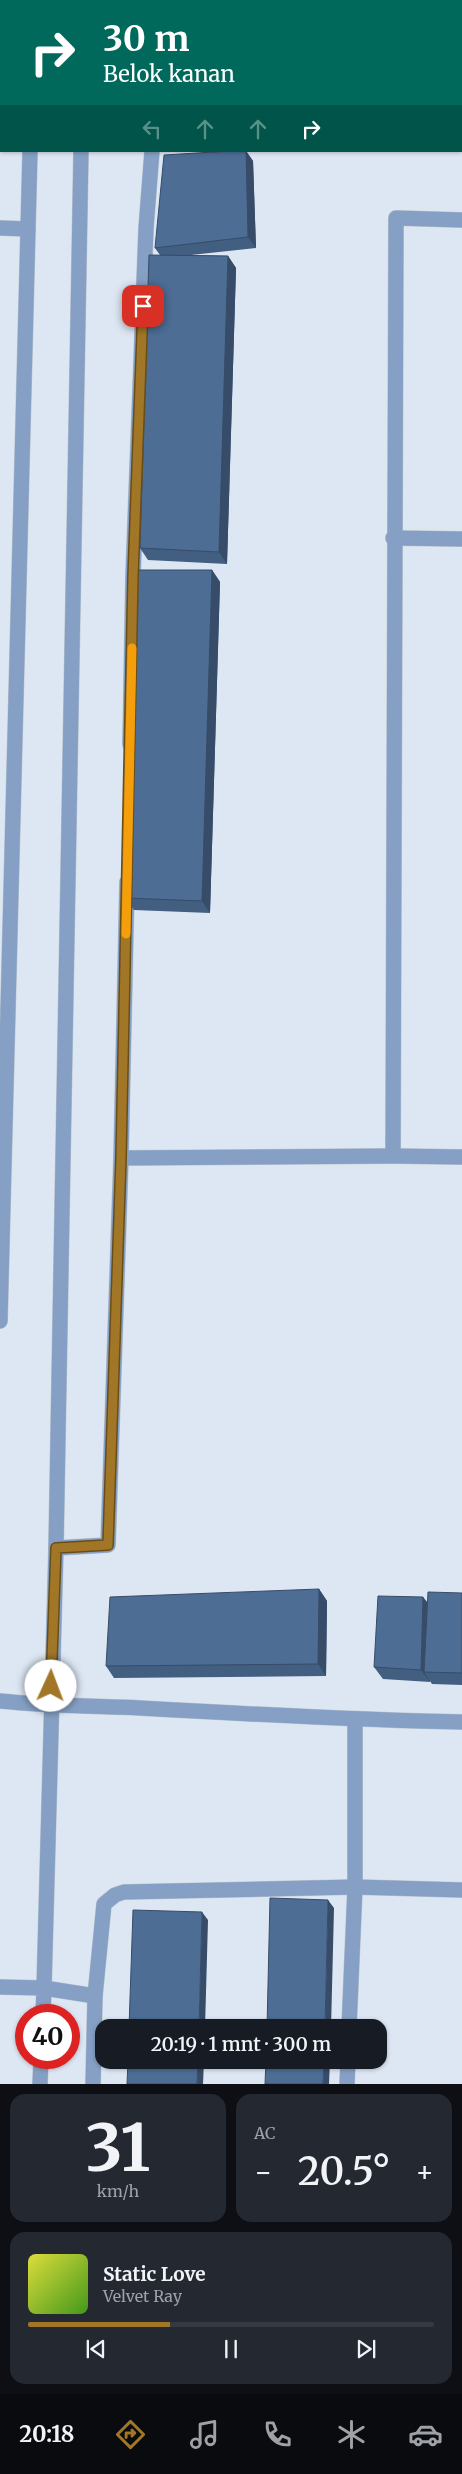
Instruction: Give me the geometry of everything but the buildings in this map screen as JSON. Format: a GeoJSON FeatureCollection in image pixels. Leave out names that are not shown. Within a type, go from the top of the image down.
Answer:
{"type":"FeatureCollection","features":[{"type":"Feature","properties":{"kind":"street"},"geometry":{"type":"LineString","coordinates":[[0,1321],[30,152]]}},
{"type":"Feature","properties":{"kind":"street"},"geometry":{"type":"LineString","coordinates":[[43,2004],[50,1706],[56,1548],[81,152]]}},
{"type":"Feature","properties":{"kind":"street"},"geometry":{"type":"LineString","coordinates":[[130,760],[133,576],[146,228],[152,152]]}},
{"type":"Feature","properties":{"kind":"street"},"geometry":{"type":"LineString","coordinates":[[393,1156],[393,538],[396,218],[462,220]]}},
{"type":"Feature","properties":{"kind":"street"},"geometry":{"type":"LineString","coordinates":[[0,228],[28,229]]}},
{"type":"Feature","properties":{"kind":"street"},"geometry":{"type":"LineString","coordinates":[[393,538],[462,539]]}},
{"type":"Feature","properties":{"kind":"street"},"geometry":{"type":"LineString","coordinates":[[56,1548],[108,1545],[121,1158],[128,869]]}},
{"type":"Feature","properties":{"kind":"street"},"geometry":{"type":"LineString","coordinates":[[121,1158],[462,1157]]}},
{"type":"Feature","properties":{"kind":"street"},"geometry":{"type":"LineString","coordinates":[[0,1702],[356,1720],[462,1722]]}},
{"type":"Feature","properties":{"kind":"street"},"geometry":{"type":"LineString","coordinates":[[350,2019],[356,1720]]}},
{"type":"Feature","properties":{"kind":"street"},"geometry":{"type":"LineString","coordinates":[[94,2084],[96,1996],[104,1904],[115,1895],[124,1892],[354,1887],[462,1890]]}},
{"type":"Feature","properties":{"kind":"street"},"geometry":{"type":"LineString","coordinates":[[0,1987],[44,1988],[96,1996]]}},
{"type":"Feature","properties":{"kind":"street"},"geometry":{"type":"LineString","coordinates":[[40,2084],[41,2069]]}},
{"type":"Feature","properties":{"kind":"street"},"geometry":{"type":"LineString","coordinates":[[347,2084],[348,2069]]}},
{"type":"Feature","properties":{"kind":"slow traffic"},"geometry":{"type":"LineString","coordinates":[[126,934],[132,648]]}},
{"type":"Feature","properties":{"kind":"route"},"geometry":{"type":"LineString","coordinates":[[51,1686],[56,1548],[108,1545],[121,1158],[133,576],[143,306]]}}]}
